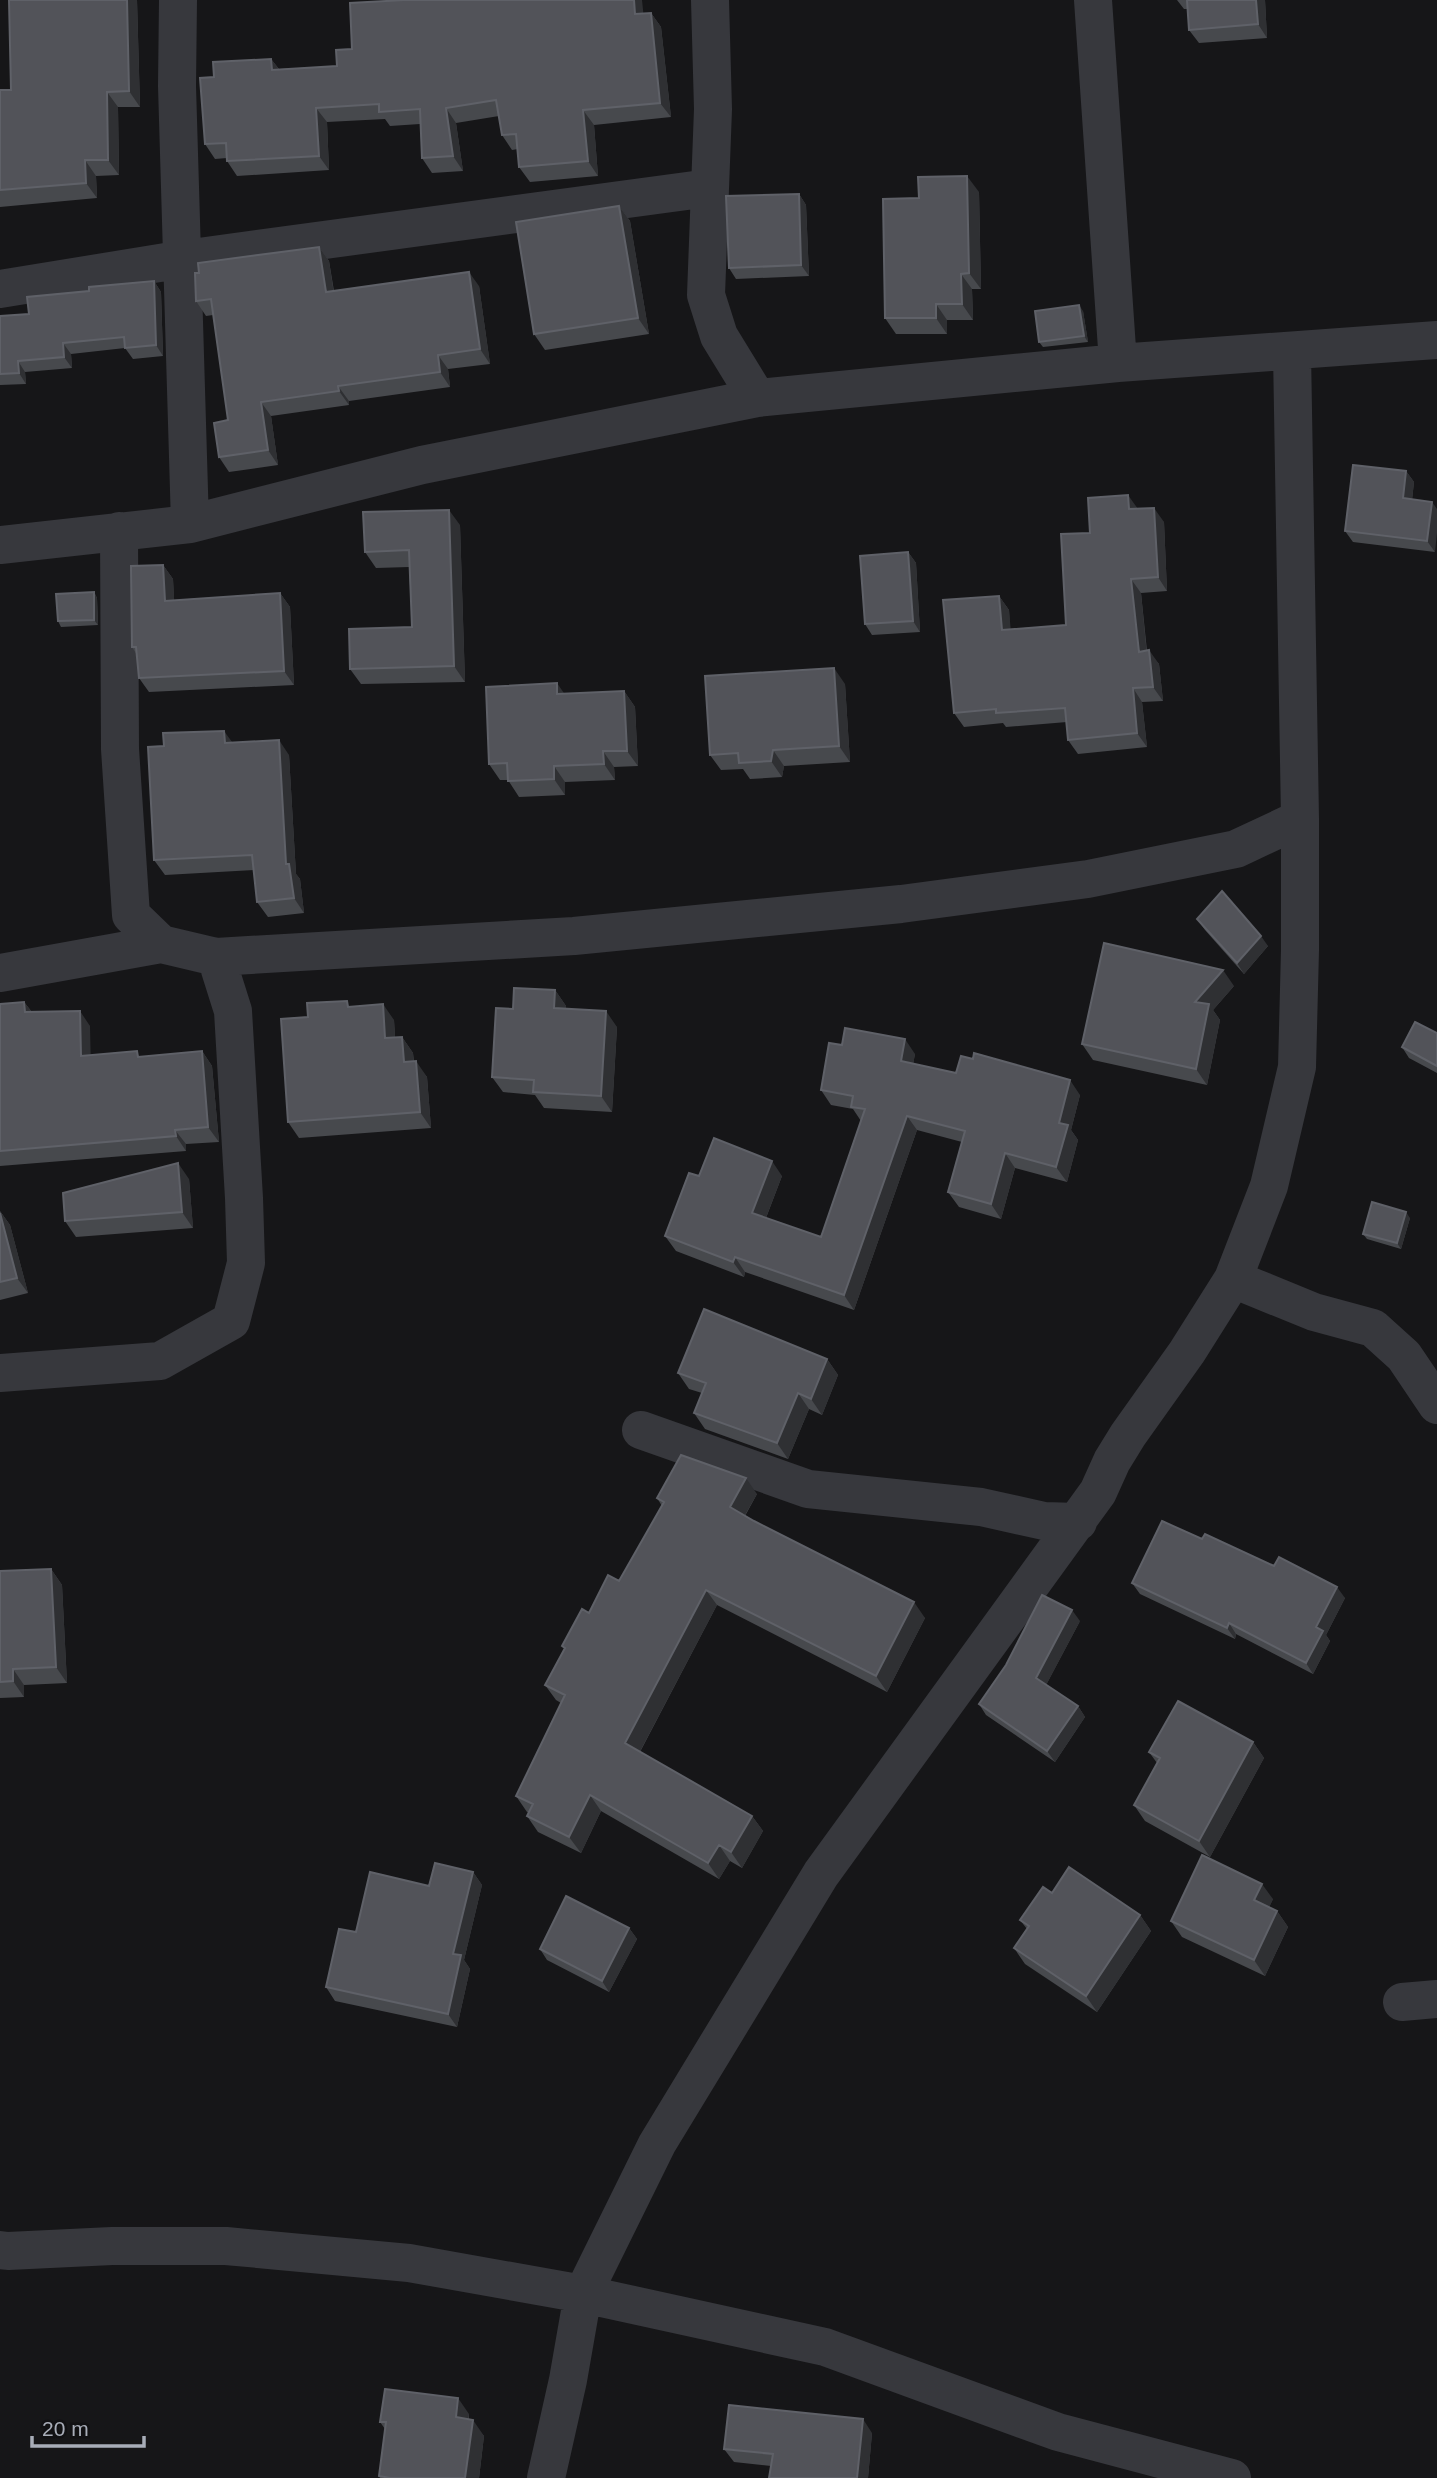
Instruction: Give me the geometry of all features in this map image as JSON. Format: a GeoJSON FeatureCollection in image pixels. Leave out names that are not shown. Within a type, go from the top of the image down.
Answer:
{"type":"FeatureCollection","features":[{"type":"Feature","properties":{"kind":"street"},"geometry":{"type":"LineString","coordinates":[[178,0],[177,86],[190,524]]}},
{"type":"Feature","properties":{"kind":"street"},"geometry":{"type":"LineString","coordinates":[[710,0],[713,109],[706,295],[719,336],[757,398]]}},
{"type":"Feature","properties":{"kind":"street"},"geometry":{"type":"LineString","coordinates":[[1093,0],[1118,363]]}},
{"type":"Feature","properties":{"kind":"street"},"geometry":{"type":"LineString","coordinates":[[0,289],[184,259],[709,188]]}},
{"type":"Feature","properties":{"kind":"street"},"geometry":{"type":"LineString","coordinates":[[0,545],[190,524],[422,465],[757,398],[1118,363],[1437,340]]}},
{"type":"Feature","properties":{"kind":"street"},"geometry":{"type":"LineString","coordinates":[[546,2478],[568,2380],[583,2294],[657,2144],[821,1874],[1098,1492],[1128,1435],[1187,1352],[1233,1279],[1269,1186],[1297,1067],[1300,819],[1292,352]]}},
{"type":"Feature","properties":{"kind":"street"},"geometry":{"type":"LineString","coordinates":[[119,531],[120,748],[131,915],[161,944]]}},
{"type":"Feature","properties":{"kind":"street"},"geometry":{"type":"LineString","coordinates":[[0,974],[161,944],[216,957],[574,936],[901,904],[1088,879],[1236,849],[1300,819]]}},
{"type":"Feature","properties":{"kind":"street"},"geometry":{"type":"LineString","coordinates":[[0,1373],[160,1361],[231,1321],[246,1263],[244,1198],[233,1011],[216,957]]}},
{"type":"Feature","properties":{"kind":"street"},"geometry":{"type":"LineString","coordinates":[[1233,1279],[1314,1312],[1373,1328],[1404,1356],[1437,1405]]}},
{"type":"Feature","properties":{"kind":"street"},"geometry":{"type":"LineString","coordinates":[[641,1430],[807,1489],[981,1507],[1044,1521],[1078,1522]]}},
{"type":"Feature","properties":{"kind":"street"},"geometry":{"type":"LineString","coordinates":[[0,2250],[226,2246],[409,2263],[583,2294],[825,2347],[1058,2432],[1232,2478]]}},
{"type":"Feature","properties":{"kind":"building"},"geometry":{"type":"Polygon","coordinates":[[[9,0],[127,0],[129,91],[107,92],[108,160],[85,160],[86,183],[0,190],[0,90],[11,90],[9,0]]]}},
{"type":"Feature","properties":{"kind":"building"},"geometry":{"type":"Polygon","coordinates":[[[404,0],[634,0],[635,14],[651,13],[660,103],[583,110],[588,161],[519,167],[516,134],[502,135],[496,100],[446,108],[453,156],[422,158],[420,109],[379,112],[379,104],[316,108],[319,156],[227,161],[226,143],[205,144],[200,78],[214,77],[213,62],[271,59],[272,70],[337,66],[336,50],[352,49],[350,3],[404,0]]]}},
{"type":"Feature","properties":{"kind":"building"},"geometry":{"type":"Polygon","coordinates":[[[1187,0],[1256,0],[1258,24],[1189,30],[1187,0]]]}},
{"type":"Feature","properties":{"kind":"building"},"geometry":{"type":"Polygon","coordinates":[[[967,176],[969,273],[961,274],[962,304],[936,304],[936,318],[885,318],[883,199],[919,198],[918,177],[967,176]]]}},
{"type":"Feature","properties":{"kind":"building"},"geometry":{"type":"Polygon","coordinates":[[[799,194],[801,265],[729,268],[726,196],[799,194]]]}},
{"type":"Feature","properties":{"kind":"building"},"geometry":{"type":"Polygon","coordinates":[[[619,206],[638,318],[534,334],[516,222],[619,206]]]}},
{"type":"Feature","properties":{"kind":"building"},"geometry":{"type":"Polygon","coordinates":[[[319,247],[326,292],[469,272],[480,349],[438,355],[440,372],[338,386],[339,391],[261,402],[268,450],[219,457],[214,423],[228,420],[211,299],[196,301],[195,273],[199,273],[198,263],[319,247]]]}},
{"type":"Feature","properties":{"kind":"building"},"geometry":{"type":"Polygon","coordinates":[[[154,281],[156,345],[125,348],[124,337],[63,343],[64,357],[18,361],[19,373],[0,374],[0,316],[29,314],[27,297],[89,291],[89,287],[154,281]]]}},
{"type":"Feature","properties":{"kind":"building"},"geometry":{"type":"Polygon","coordinates":[[[1079,305],[1084,336],[1039,342],[1035,311],[1079,305]]]}},
{"type":"Feature","properties":{"kind":"building"},"geometry":{"type":"Polygon","coordinates":[[[1353,465],[1406,471],[1403,498],[1432,502],[1427,541],[1345,531],[1353,465]]]}},
{"type":"Feature","properties":{"kind":"building"},"geometry":{"type":"Polygon","coordinates":[[[1128,495],[1129,509],[1154,508],[1158,577],[1131,579],[1139,652],[1149,650],[1153,687],[1133,688],[1137,733],[1068,740],[1065,708],[996,713],[996,709],[954,713],[943,600],[999,596],[1002,630],[1066,625],[1061,534],[1090,533],[1088,498],[1128,495]]]}},
{"type":"Feature","properties":{"kind":"building"},"geometry":{"type":"Polygon","coordinates":[[[449,510],[454,666],[350,669],[349,629],[412,627],[409,550],[365,552],[363,512],[449,510]]]}},
{"type":"Feature","properties":{"kind":"building"},"geometry":{"type":"Polygon","coordinates":[[[908,552],[913,621],[865,624],[860,556],[908,552]]]}},
{"type":"Feature","properties":{"kind":"building"},"geometry":{"type":"Polygon","coordinates":[[[163,565],[165,601],[280,593],[284,671],[139,678],[136,647],[132,647],[131,566],[163,565]]]}},
{"type":"Feature","properties":{"kind":"building"},"geometry":{"type":"Polygon","coordinates":[[[94,592],[94,620],[58,621],[56,594],[94,592]]]}},
{"type":"Feature","properties":{"kind":"building"},"geometry":{"type":"Polygon","coordinates":[[[834,668],[839,746],[773,750],[771,761],[739,763],[738,753],[710,755],[705,676],[834,668]]]}},
{"type":"Feature","properties":{"kind":"building"},"geometry":{"type":"Polygon","coordinates":[[[557,683],[557,694],[624,691],[627,751],[603,751],[604,764],[554,766],[554,779],[508,781],[507,763],[489,764],[486,687],[557,683]]]}},
{"type":"Feature","properties":{"kind":"building"},"geometry":{"type":"Polygon","coordinates":[[[224,731],[225,743],[279,740],[286,864],[289,864],[294,898],[257,902],[252,855],[154,860],[148,747],[164,746],[163,733],[224,731]]]}},
{"type":"Feature","properties":{"kind":"building"},"geometry":{"type":"Polygon","coordinates":[[[1222,891],[1261,936],[1237,963],[1197,919],[1222,891]]]}},
{"type":"Feature","properties":{"kind":"building"},"geometry":{"type":"Polygon","coordinates":[[[1104,943],[1223,970],[1195,1002],[1209,1004],[1196,1069],[1082,1044],[1104,943]]]}},
{"type":"Feature","properties":{"kind":"building"},"geometry":{"type":"Polygon","coordinates":[[[514,988],[555,990],[554,1008],[606,1011],[601,1096],[533,1092],[534,1080],[492,1077],[496,1008],[513,1009],[514,988]]]}},
{"type":"Feature","properties":{"kind":"building"},"geometry":{"type":"Polygon","coordinates":[[[347,1001],[348,1007],[383,1004],[385,1038],[402,1037],[404,1062],[416,1061],[420,1112],[288,1122],[281,1019],[308,1017],[307,1003],[347,1001]]]}},
{"type":"Feature","properties":{"kind":"building"},"geometry":{"type":"Polygon","coordinates":[[[24,1002],[25,1012],[80,1011],[81,1056],[137,1051],[138,1057],[202,1051],[208,1127],[175,1130],[176,1136],[0,1151],[0,1004],[24,1002]]]}},
{"type":"Feature","properties":{"kind":"building"},"geometry":{"type":"Polygon","coordinates":[[[1415,1022],[1437,1033],[1437,1066],[1402,1047],[1415,1022]]]}},
{"type":"Feature","properties":{"kind":"building"},"geometry":{"type":"Polygon","coordinates":[[[845,1028],[905,1039],[901,1061],[956,1073],[961,1056],[973,1059],[974,1053],[1070,1080],[1059,1123],[1068,1125],[1056,1167],[1005,1153],[991,1204],[948,1192],[965,1131],[907,1116],[844,1295],[735,1257],[733,1262],[665,1236],[689,1173],[699,1176],[714,1138],[772,1161],[752,1213],[821,1237],[865,1109],[851,1107],[853,1096],[821,1090],[829,1043],[842,1045],[845,1028]]]}},
{"type":"Feature","properties":{"kind":"building"},"geometry":{"type":"Polygon","coordinates":[[[178,1163],[182,1212],[65,1221],[63,1193],[178,1163]]]}},
{"type":"Feature","properties":{"kind":"building"},"geometry":{"type":"Polygon","coordinates":[[[1372,1202],[1406,1212],[1397,1243],[1363,1234],[1372,1202]]]}},
{"type":"Feature","properties":{"kind":"building"},"geometry":{"type":"Polygon","coordinates":[[[0,1213],[17,1278],[0,1282],[0,1213]]]}},
{"type":"Feature","properties":{"kind":"building"},"geometry":{"type":"Polygon","coordinates":[[[704,1309],[827,1359],[811,1399],[798,1393],[777,1443],[694,1413],[706,1383],[678,1373],[704,1309]]]}},
{"type":"Feature","properties":{"kind":"building"},"geometry":{"type":"Polygon","coordinates":[[[681,1455],[746,1478],[730,1507],[914,1602],[876,1676],[706,1590],[625,1743],[752,1816],[731,1852],[719,1845],[708,1863],[590,1795],[569,1837],[527,1816],[533,1804],[516,1796],[565,1695],[545,1685],[565,1648],[562,1646],[582,1609],[589,1613],[608,1575],[619,1581],[664,1502],[657,1498],[681,1455]]]}},
{"type":"Feature","properties":{"kind":"building"},"geometry":{"type":"Polygon","coordinates":[[[1162,1521],[1202,1539],[1205,1534],[1274,1566],[1279,1557],[1337,1587],[1316,1627],[1323,1631],[1306,1663],[1229,1623],[1227,1628],[1132,1583],[1162,1521]]]}},
{"type":"Feature","properties":{"kind":"building"},"geometry":{"type":"Polygon","coordinates":[[[51,1569],[56,1667],[13,1669],[13,1681],[0,1682],[0,1571],[51,1569]]]}},
{"type":"Feature","properties":{"kind":"building"},"geometry":{"type":"Polygon","coordinates":[[[1042,1595],[1072,1610],[1036,1678],[1078,1706],[1047,1751],[979,1704],[1006,1665],[1042,1595]]]}},
{"type":"Feature","properties":{"kind":"building"},"geometry":{"type":"Polygon","coordinates":[[[1178,1701],[1253,1742],[1199,1841],[1134,1805],[1160,1758],[1149,1752],[1178,1701]]]}},
{"type":"Feature","properties":{"kind":"building"},"geometry":{"type":"Polygon","coordinates":[[[1202,1855],[1262,1884],[1254,1900],[1277,1911],[1254,1960],[1171,1921],[1202,1855]]]}},
{"type":"Feature","properties":{"kind":"building"},"geometry":{"type":"Polygon","coordinates":[[[435,1863],[473,1872],[453,1954],[461,1955],[448,2014],[326,1987],[339,1929],[356,1932],[370,1872],[429,1886],[435,1863]]]}},
{"type":"Feature","properties":{"kind":"building"},"geometry":{"type":"Polygon","coordinates":[[[1069,1867],[1140,1915],[1086,1996],[1014,1948],[1029,1926],[1020,1920],[1043,1887],[1052,1893],[1069,1867]]]}},
{"type":"Feature","properties":{"kind":"building"},"geometry":{"type":"Polygon","coordinates":[[[566,1896],[629,1928],[602,1981],[540,1949],[566,1896]]]}},
{"type":"Feature","properties":{"kind":"building"},"geometry":{"type":"Polygon","coordinates":[[[385,2389],[458,2398],[456,2417],[473,2420],[465,2478],[379,2476],[386,2422],[380,2422],[385,2389]]]}},
{"type":"Feature","properties":{"kind":"building"},"geometry":{"type":"Polygon","coordinates":[[[729,2405],[863,2419],[857,2478],[769,2478],[773,2454],[724,2449],[729,2405]]]}}]}
